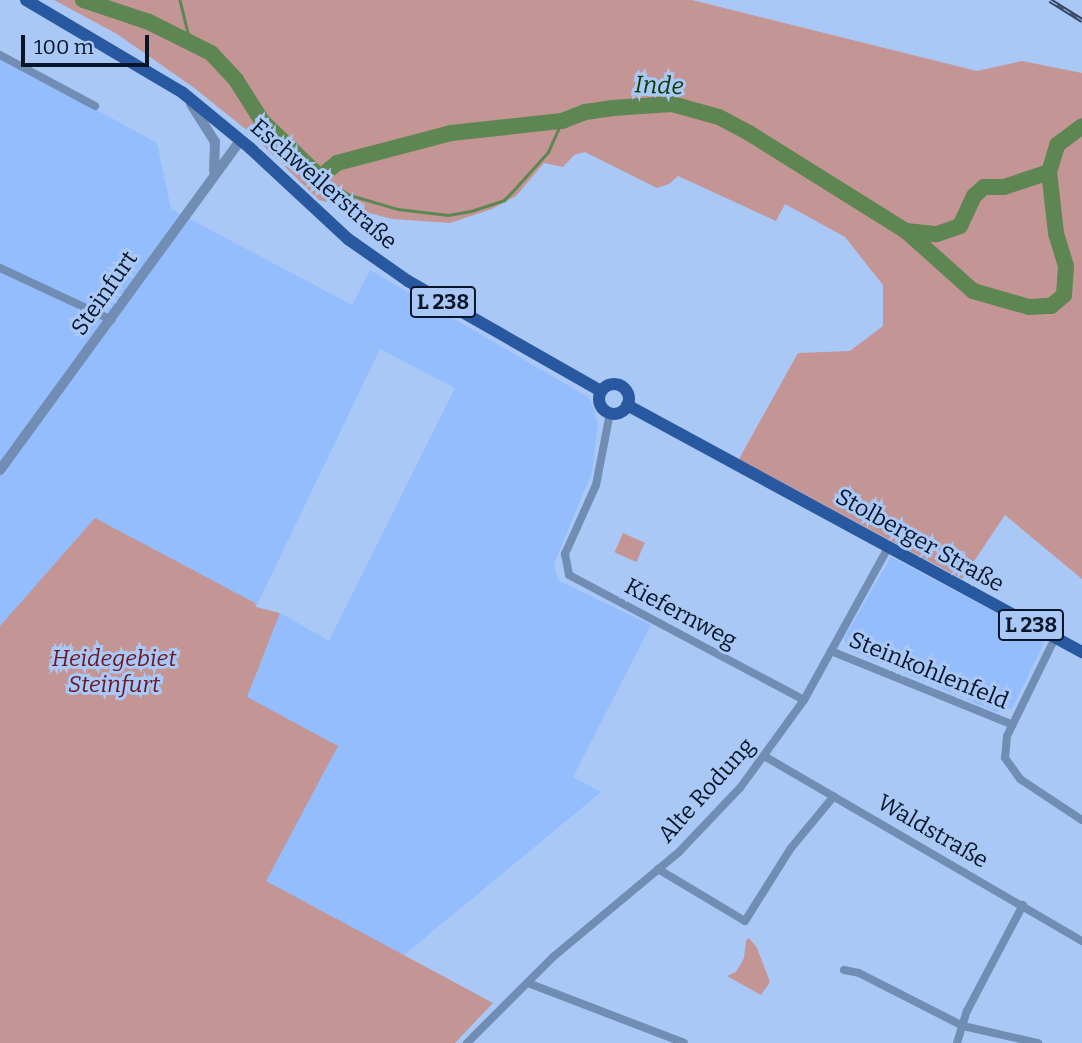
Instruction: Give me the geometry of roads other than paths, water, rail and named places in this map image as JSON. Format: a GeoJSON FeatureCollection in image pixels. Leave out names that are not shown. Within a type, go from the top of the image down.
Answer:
{"type":"FeatureCollection","features":[{"type":"Feature","properties":{"kind":"main road","name":"Eschweilerstraße"},"geometry":{"type":"LineString","coordinates":[[26,0],[183,93],[241,140],[348,239],[398,274],[489,330],[601,391]]}},
{"type":"Feature","properties":{"kind":"main road","name":"L 238"},"geometry":{"type":"LineString","coordinates":[[601,391],[609,384],[623,387],[628,395],[627,405]]}},
{"type":"Feature","properties":{"kind":"main road"},"geometry":{"type":"LineString","coordinates":[[601,391],[599,404],[610,414],[622,411],[627,405]]}},
{"type":"Feature","properties":{"kind":"main road","name":"Stolberger Straße"},"geometry":{"type":"LineString","coordinates":[[627,405],[1082,652]]}},
{"type":"Feature","properties":{"kind":"street"},"geometry":{"type":"LineString","coordinates":[[0,55],[95,106]]}},
{"type":"Feature","properties":{"kind":"street"},"geometry":{"type":"LineString","coordinates":[[183,93],[215,142],[213,176]]}},
{"type":"Feature","properties":{"kind":"street","name":"Steinfurt"},"geometry":{"type":"LineString","coordinates":[[0,470],[241,140]]}},
{"type":"Feature","properties":{"kind":"street"},"geometry":{"type":"LineString","coordinates":[[0,268],[112,320]]}},
{"type":"Feature","properties":{"kind":"street","name":"Kiefernweg"},"geometry":{"type":"LineString","coordinates":[[610,414],[596,485],[565,554],[569,575],[804,700]]}},
{"type":"Feature","properties":{"kind":"street","name":"Alte Rodung"},"geometry":{"type":"LineString","coordinates":[[467,1043],[569,943],[706,826],[764,756],[804,700],[888,548]]}},
{"type":"Feature","properties":{"kind":"street"},"geometry":{"type":"LineString","coordinates":[[1055,638],[1013,725],[1004,750],[1008,766],[1020,779],[1082,820]]}},
{"type":"Feature","properties":{"kind":"street","name":"Steinkohlenfeld"},"geometry":{"type":"LineString","coordinates":[[831,651],[1013,725]]}},
{"type":"Feature","properties":{"kind":"street","name":"Waldstraße"},"geometry":{"type":"LineString","coordinates":[[764,756],[1082,941]]}},
{"type":"Feature","properties":{"kind":"street"},"geometry":{"type":"LineString","coordinates":[[658,869],[745,920],[791,848],[834,796]]}},
{"type":"Feature","properties":{"kind":"street"},"geometry":{"type":"LineString","coordinates":[[957,1043],[967,1011],[1023,905]]}},
{"type":"Feature","properties":{"kind":"street"},"geometry":{"type":"LineString","coordinates":[[844,970],[859,973],[963,1026],[1038,1043]]}},
{"type":"Feature","properties":{"kind":"street"},"geometry":{"type":"LineString","coordinates":[[528,983],[684,1043]]}},
{"type":"Feature","properties":{"kind":"waterway","name":"Inde"},"geometry":{"type":"LineString","coordinates":[[83,0],[149,22],[211,53],[236,80],[262,121],[320,177],[337,163],[451,133],[562,121],[585,112],[612,108],[672,104],[719,117],[749,133],[906,231],[973,291],[1029,307],[1051,306],[1064,295],[1066,266],[1056,233],[1049,172],[1057,145],[1082,126]]}},
{"type":"Feature","properties":{"kind":"waterway"},"geometry":{"type":"LineString","coordinates":[[180,0],[190,41]]}},
{"type":"Feature","properties":{"kind":"waterway"},"geometry":{"type":"LineString","coordinates":[[320,177],[350,195],[398,209],[448,215],[471,211],[504,200],[548,152],[562,121]]}},
{"type":"Feature","properties":{"kind":"waterway"},"geometry":{"type":"LineString","coordinates":[[906,231],[937,234],[960,226],[974,196],[984,187],[1004,187],[1049,172]]}},
{"type":"Feature","properties":{"kind":"railway"},"geometry":{"type":"LineString","coordinates":[[1050,0],[1082,20]]}},
{"type":"Feature","properties":{"kind":"park label","name":"Heidegebiet Steinfurt"},"geometry":{"type":"Point","coordinates":[114,671]}}]}
